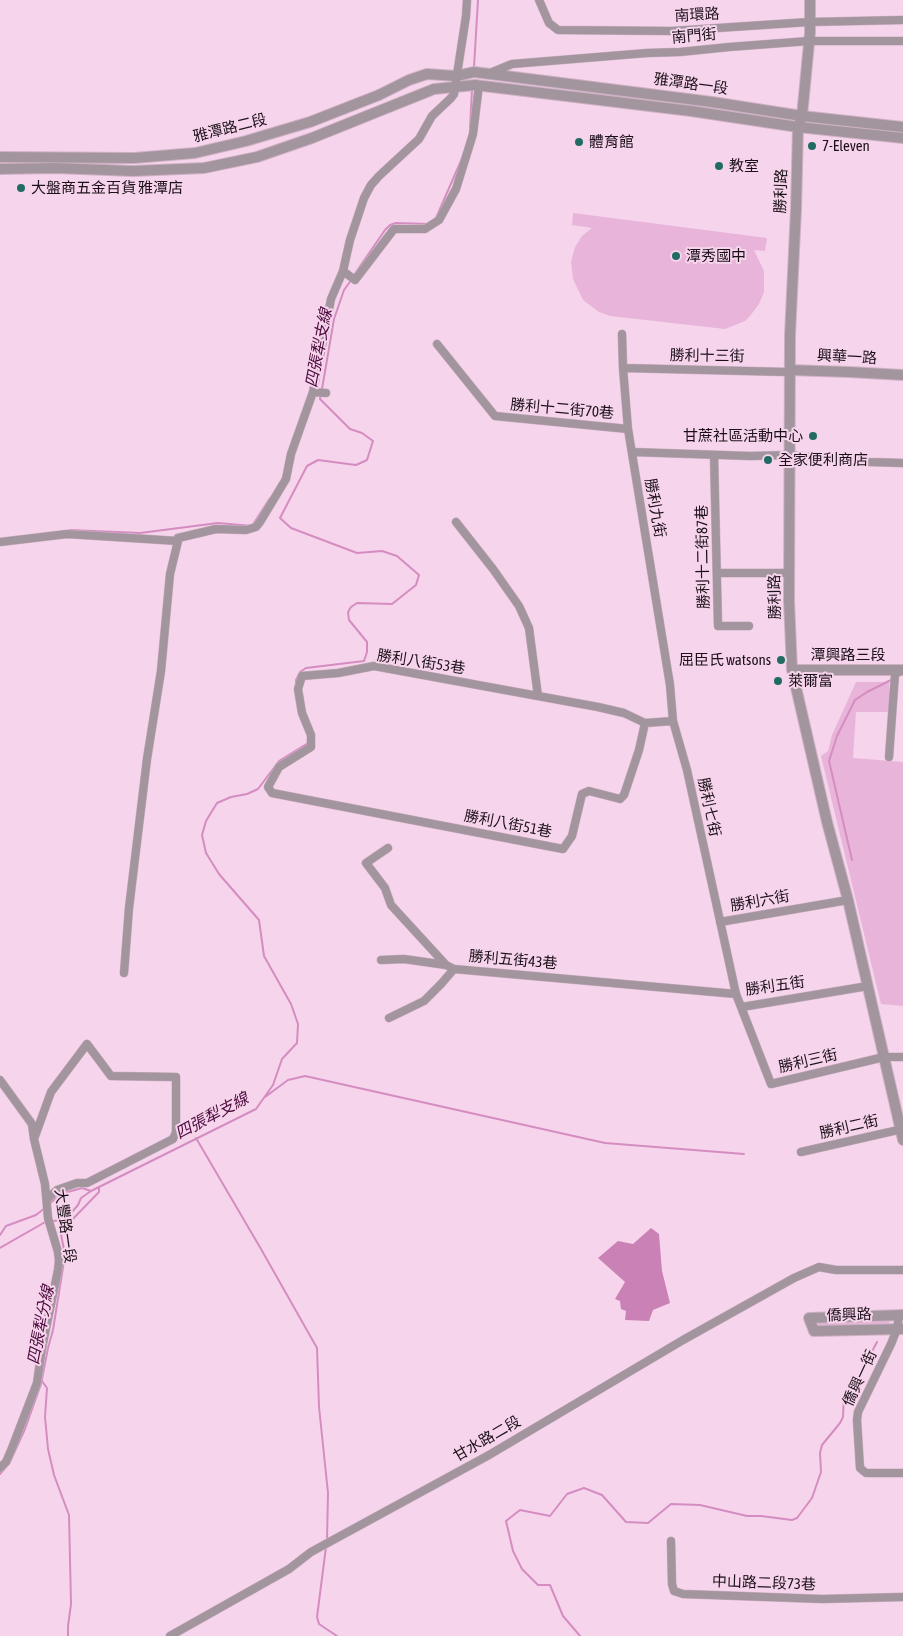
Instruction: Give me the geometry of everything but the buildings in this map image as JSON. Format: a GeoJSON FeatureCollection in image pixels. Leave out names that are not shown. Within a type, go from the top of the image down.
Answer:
{"type":"FeatureCollection","features":[{"type":"Feature","properties":{"kind":"street"},"geometry":{"type":"LineString","coordinates":[[343,271],[355,280],[394,229],[425,229],[439,220],[456,189],[473,134],[469,86],[464,74],[467,0]]}},
{"type":"Feature","properties":{"kind":"street","name":"南環路"},"geometry":{"type":"LineString","coordinates":[[539,0],[549,24],[558,30],[672,31],[809,22],[903,20]]}},
{"type":"Feature","properties":{"kind":"street","name":"勝利路"},"geometry":{"type":"LineString","coordinates":[[810,0],[810,33],[802,116],[798,126],[789,370],[789,601],[792,670],[827,822],[848,900],[903,1140]]}},
{"type":"Feature","properties":{"kind":"street","name":"南門街"},"geometry":{"type":"LineString","coordinates":[[490,73],[512,64],[647,53],[809,41],[903,41]]}},
{"type":"Feature","properties":{"kind":"street","name":"雅潭路一段"},"geometry":{"type":"LineString","coordinates":[[464,74],[490,73],[712,102],[802,116],[903,127]]}},
{"type":"Feature","properties":{"kind":"street","name":"雅潭路二段"},"geometry":{"type":"LineString","coordinates":[[0,158],[134,158],[195,154],[310,122],[427,74],[464,74]]}},
{"type":"Feature","properties":{"kind":"street"},"geometry":{"type":"LineString","coordinates":[[0,169],[55,168],[134,171],[204,168],[257,157],[312,138],[434,89],[469,86]]}},
{"type":"Feature","properties":{"kind":"street"},"geometry":{"type":"LineString","coordinates":[[124,972],[129,908],[147,759],[161,671],[170,574],[178,538],[216,529],[246,530],[256,527],[286,479],[292,454],[313,392],[330,299],[343,271],[350,240],[364,198],[371,185],[419,139],[432,116],[451,98],[469,86]]}},
{"type":"Feature","properties":{"kind":"street","name":"雅潭路一段"},"geometry":{"type":"LineString","coordinates":[[469,86],[645,105],[903,138]]}},
{"type":"Feature","properties":{"kind":"street","name":"勝利九街"},"geometry":{"type":"LineString","coordinates":[[622,334],[628,429],[670,685],[673,721]]}},
{"type":"Feature","properties":{"kind":"street","name":"勝利十二街70巷"},"geometry":{"type":"LineString","coordinates":[[437,344],[496,416],[628,429]]}},
{"type":"Feature","properties":{"kind":"street","name":"勝利十三街"},"geometry":{"type":"LineString","coordinates":[[623,368],[787,372],[789,370]]}},
{"type":"Feature","properties":{"kind":"street","name":"興華一路"},"geometry":{"type":"LineString","coordinates":[[789,370],[903,375]]}},
{"type":"Feature","properties":{"kind":"street"},"geometry":{"type":"LineString","coordinates":[[313,392],[326,393]]}},
{"type":"Feature","properties":{"kind":"street"},"geometry":{"type":"LineString","coordinates":[[632,452],[714,455],[789,454],[870,462],[903,463]]}},
{"type":"Feature","properties":{"kind":"street","name":"勝利十二街87巷"},"geometry":{"type":"LineString","coordinates":[[714,455],[718,626],[749,626]]}},
{"type":"Feature","properties":{"kind":"street"},"geometry":{"type":"LineString","coordinates":[[456,522],[494,569],[519,606],[529,628],[538,696]]}},
{"type":"Feature","properties":{"kind":"street"},"geometry":{"type":"LineString","coordinates":[[0,542],[67,534],[178,541]]}},
{"type":"Feature","properties":{"kind":"street"},"geometry":{"type":"LineString","coordinates":[[717,573],[789,574]]}},
{"type":"Feature","properties":{"kind":"street","name":"勝利八街53巷"},"geometry":{"type":"LineString","coordinates":[[272,793],[268,787],[279,766],[311,747],[311,734],[302,712],[298,688],[302,676],[338,673],[374,666],[598,707],[624,713],[644,723],[673,721]]}},
{"type":"Feature","properties":{"kind":"street","name":"潭興路三段"},"geometry":{"type":"LineString","coordinates":[[792,670],[900,673]]}},
{"type":"Feature","properties":{"kind":"street"},"geometry":{"type":"LineString","coordinates":[[889,757],[900,673]]}},
{"type":"Feature","properties":{"kind":"street","name":"勝利七街"},"geometry":{"type":"LineString","coordinates":[[673,721],[687,770],[704,849]]}},
{"type":"Feature","properties":{"kind":"street","name":"勝利八街51巷"},"geometry":{"type":"LineString","coordinates":[[272,793],[563,848],[572,836],[582,794],[589,792],[620,799],[624,795],[640,750],[644,723]]}},
{"type":"Feature","properties":{"kind":"street","name":"勝利五街43巷"},"geometry":{"type":"LineString","coordinates":[[388,848],[366,863],[385,888],[391,905],[450,967],[736,994]]}},
{"type":"Feature","properties":{"kind":"street","name":"勝利六街"},"geometry":{"type":"LineString","coordinates":[[704,849],[720,922],[848,900]]}},
{"type":"Feature","properties":{"kind":"street","name":"勝利五街"},"geometry":{"type":"LineString","coordinates":[[720,922],[736,994],[742,1007],[868,986]]}},
{"type":"Feature","properties":{"kind":"street"},"geometry":{"type":"LineString","coordinates":[[381,960],[404,959],[450,967],[442,984],[424,1001],[389,1018]]}},
{"type":"Feature","properties":{"kind":"street","name":"勝利三街"},"geometry":{"type":"LineString","coordinates":[[742,1007],[771,1084],[884,1057],[903,1057]]}},
{"type":"Feature","properties":{"kind":"street"},"geometry":{"type":"LineString","coordinates":[[34,1139],[51,1092],[87,1044],[111,1076],[176,1077],[176,1132],[173,1139],[87,1183],[77,1183],[57,1190],[47,1199]]}},
{"type":"Feature","properties":{"kind":"street","name":"大豐路一段"},"geometry":{"type":"LineString","coordinates":[[0,1080],[32,1124],[45,1184],[48,1218],[58,1252],[58,1270],[37,1382],[6,1462],[0,1468]]}},
{"type":"Feature","properties":{"kind":"street","name":"勝利二街"},"geometry":{"type":"LineString","coordinates":[[802,1152],[902,1129]]}},
{"type":"Feature","properties":{"kind":"street","name":"甘水路二段"},"geometry":{"type":"LineString","coordinates":[[170,1636],[289,1568],[311,1552],[489,1455],[683,1340],[794,1278],[819,1267],[836,1270],[903,1270]]}},
{"type":"Feature","properties":{"kind":"street","name":"僑興路"},"geometry":{"type":"LineString","coordinates":[[900,1329],[814,1331],[809,1318],[901,1315]]}},
{"type":"Feature","properties":{"kind":"street","name":"僑興一街"},"geometry":{"type":"LineString","coordinates":[[901,1315],[900,1329],[858,1412],[856,1420],[860,1468],[866,1474],[903,1473]]}},
{"type":"Feature","properties":{"kind":"street","name":"中山路二段73巷"},"geometry":{"type":"LineString","coordinates":[[671,1541],[672,1584],[674,1591],[683,1594],[822,1599],[903,1597]]}},
{"type":"Feature","properties":{"kind":"shaded area"},"geometry":{"type":"Polygon","coordinates":[[[573,213],[767,238],[765,251],[754,250],[764,271],[764,292],[759,304],[745,321],[725,329],[610,316],[599,312],[583,300],[573,279],[571,262],[575,247],[582,236],[592,228],[572,225],[573,213]]]}},
{"type":"Feature","properties":{"kind":"shaded area"},"geometry":{"type":"Polygon","coordinates":[[[856,682],[889,682],[889,712],[856,712],[853,758],[903,762],[903,1006],[881,1004],[821,756],[828,751],[832,735],[856,682]]]}},
{"type":"Feature","properties":{"kind":"shaded area"},"geometry":{"type":"Polygon","coordinates":[[[651,1228],[659,1234],[662,1271],[670,1303],[653,1310],[649,1321],[625,1320],[626,1311],[621,1309],[620,1301],[615,1299],[625,1282],[598,1258],[618,1241],[633,1244],[651,1228]]]}},
{"type":"Feature","properties":{"kind":"shaded area"},"geometry":{"type":"Polygon","coordinates":[[[889,1321],[890,1325],[818,1325],[819,1322],[889,1321]]]}},
{"type":"Feature","properties":{"kind":"waterway"},"geometry":{"type":"LineString","coordinates":[[474,67],[478,0]]}},
{"type":"Feature","properties":{"kind":"waterway","name":"四張犁支線"},"geometry":{"type":"LineString","coordinates":[[470,127],[472,90]]}},
{"type":"Feature","properties":{"kind":"waterway","name":"四張犁支線"},"geometry":{"type":"LineString","coordinates":[[436,218],[463,156]]}},
{"type":"Feature","properties":{"kind":"waterway","name":"四張犁支線"},"geometry":{"type":"LineString","coordinates":[[354,275],[390,225],[396,223],[428,224]]}},
{"type":"Feature","properties":{"kind":"waterway","name":"四張犁支線"},"geometry":{"type":"LineString","coordinates":[[322,389],[334,319],[344,290],[352,279]]}},
{"type":"Feature","properties":{"kind":"waterway","name":"四張犁支線"},"geometry":{"type":"LineString","coordinates":[[296,685],[300,672],[306,668],[364,661],[367,652],[367,642],[349,620],[348,612],[351,607],[357,603],[392,604],[416,585],[419,575],[397,556],[382,551],[357,553],[291,528],[280,518],[307,466],[318,460],[356,465],[367,460],[373,441],[362,433],[350,429],[320,399],[321,394]]}},
{"type":"Feature","properties":{"kind":"waterway"},"geometry":{"type":"LineString","coordinates":[[70,530],[140,533],[218,523],[252,526],[270,498]]}},
{"type":"Feature","properties":{"kind":"waterway"},"geometry":{"type":"LineString","coordinates":[[852,860],[829,761],[837,736],[855,700],[891,680]]}},
{"type":"Feature","properties":{"kind":"waterway","name":"四張犁支線"},"geometry":{"type":"LineString","coordinates":[[300,717],[304,726]]}},
{"type":"Feature","properties":{"kind":"waterway","name":"四張犁支線"},"geometry":{"type":"LineString","coordinates":[[52,1221],[65,1220],[78,1205],[81,1198],[91,1191],[256,1109],[273,1085],[282,1059],[297,1043],[298,1024],[291,1004],[264,956],[259,920],[219,874],[206,853],[202,835],[206,821],[217,803],[258,789],[279,761],[308,743]]}},
{"type":"Feature","properties":{"kind":"waterway"},"geometry":{"type":"LineString","coordinates":[[265,1097],[288,1080],[305,1076],[605,1143],[744,1154]]}},
{"type":"Feature","properties":{"kind":"waterway"},"geometry":{"type":"LineString","coordinates":[[196,1138],[317,1348],[319,1407],[328,1493],[327,1540]]}},
{"type":"Feature","properties":{"kind":"waterway","name":"四張犁分線"},"geometry":{"type":"LineString","coordinates":[[9,1464],[25,1429],[41,1384],[53,1330],[65,1255],[60,1229],[67,1225],[99,1192],[99,1187]]}},
{"type":"Feature","properties":{"kind":"waterway"},"geometry":{"type":"LineString","coordinates":[[48,1205],[61,1194],[82,1188],[91,1191]]}},
{"type":"Feature","properties":{"kind":"waterway"},"geometry":{"type":"LineString","coordinates":[[0,1235],[6,1226],[36,1215],[45,1208]]}},
{"type":"Feature","properties":{"kind":"waterway"},"geometry":{"type":"LineString","coordinates":[[0,1248],[47,1221]]}},
{"type":"Feature","properties":{"kind":"waterway"},"geometry":{"type":"LineString","coordinates":[[580,1636],[563,1616],[550,1585],[538,1585],[522,1569],[513,1551],[506,1521],[520,1510],[550,1516],[567,1494],[584,1488],[602,1495],[626,1522],[648,1523],[671,1504],[700,1505],[747,1516],[792,1520],[797,1518],[812,1498],[821,1472],[820,1453],[822,1445],[843,1417],[844,1395],[859,1376],[877,1342]]}},
{"type":"Feature","properties":{"kind":"waterway"},"geometry":{"type":"LineString","coordinates":[[42,1381],[47,1388],[45,1417],[48,1449],[54,1475],[69,1515],[71,1604],[68,1636]]}},
{"type":"Feature","properties":{"kind":"waterway","name":"四張犁分線"},"geometry":{"type":"LineString","coordinates":[[0,1474],[6,1467]]}},
{"type":"Feature","properties":{"kind":"waterway"},"geometry":{"type":"LineString","coordinates":[[326,1547],[317,1617],[319,1624],[337,1636]]}},
{"type":"Feature","properties":{"kind":"place","name":"體育館"},"geometry":{"type":"Point","coordinates":[579,142]}},
{"type":"Feature","properties":{"kind":"place","name":"7-Eleven"},"geometry":{"type":"Point","coordinates":[812,146]}},
{"type":"Feature","properties":{"kind":"place","name":"教室"},"geometry":{"type":"Point","coordinates":[719,166]}},
{"type":"Feature","properties":{"kind":"place","name":"大盤商五金百貨 雅潭店"},"geometry":{"type":"Point","coordinates":[21,188]}},
{"type":"Feature","properties":{"kind":"place","name":"潭秀國中"},"geometry":{"type":"Point","coordinates":[676,256]}},
{"type":"Feature","properties":{"kind":"place","name":"甘蔗社區活動中心"},"geometry":{"type":"Point","coordinates":[813,436]}},
{"type":"Feature","properties":{"kind":"place","name":"全家便利商店"},"geometry":{"type":"Point","coordinates":[768,460]}},
{"type":"Feature","properties":{"kind":"place","name":"屈臣氏 watsons"},"geometry":{"type":"Point","coordinates":[781,660]}},
{"type":"Feature","properties":{"kind":"place","name":"萊爾富"},"geometry":{"type":"Point","coordinates":[778,681]}}]}
